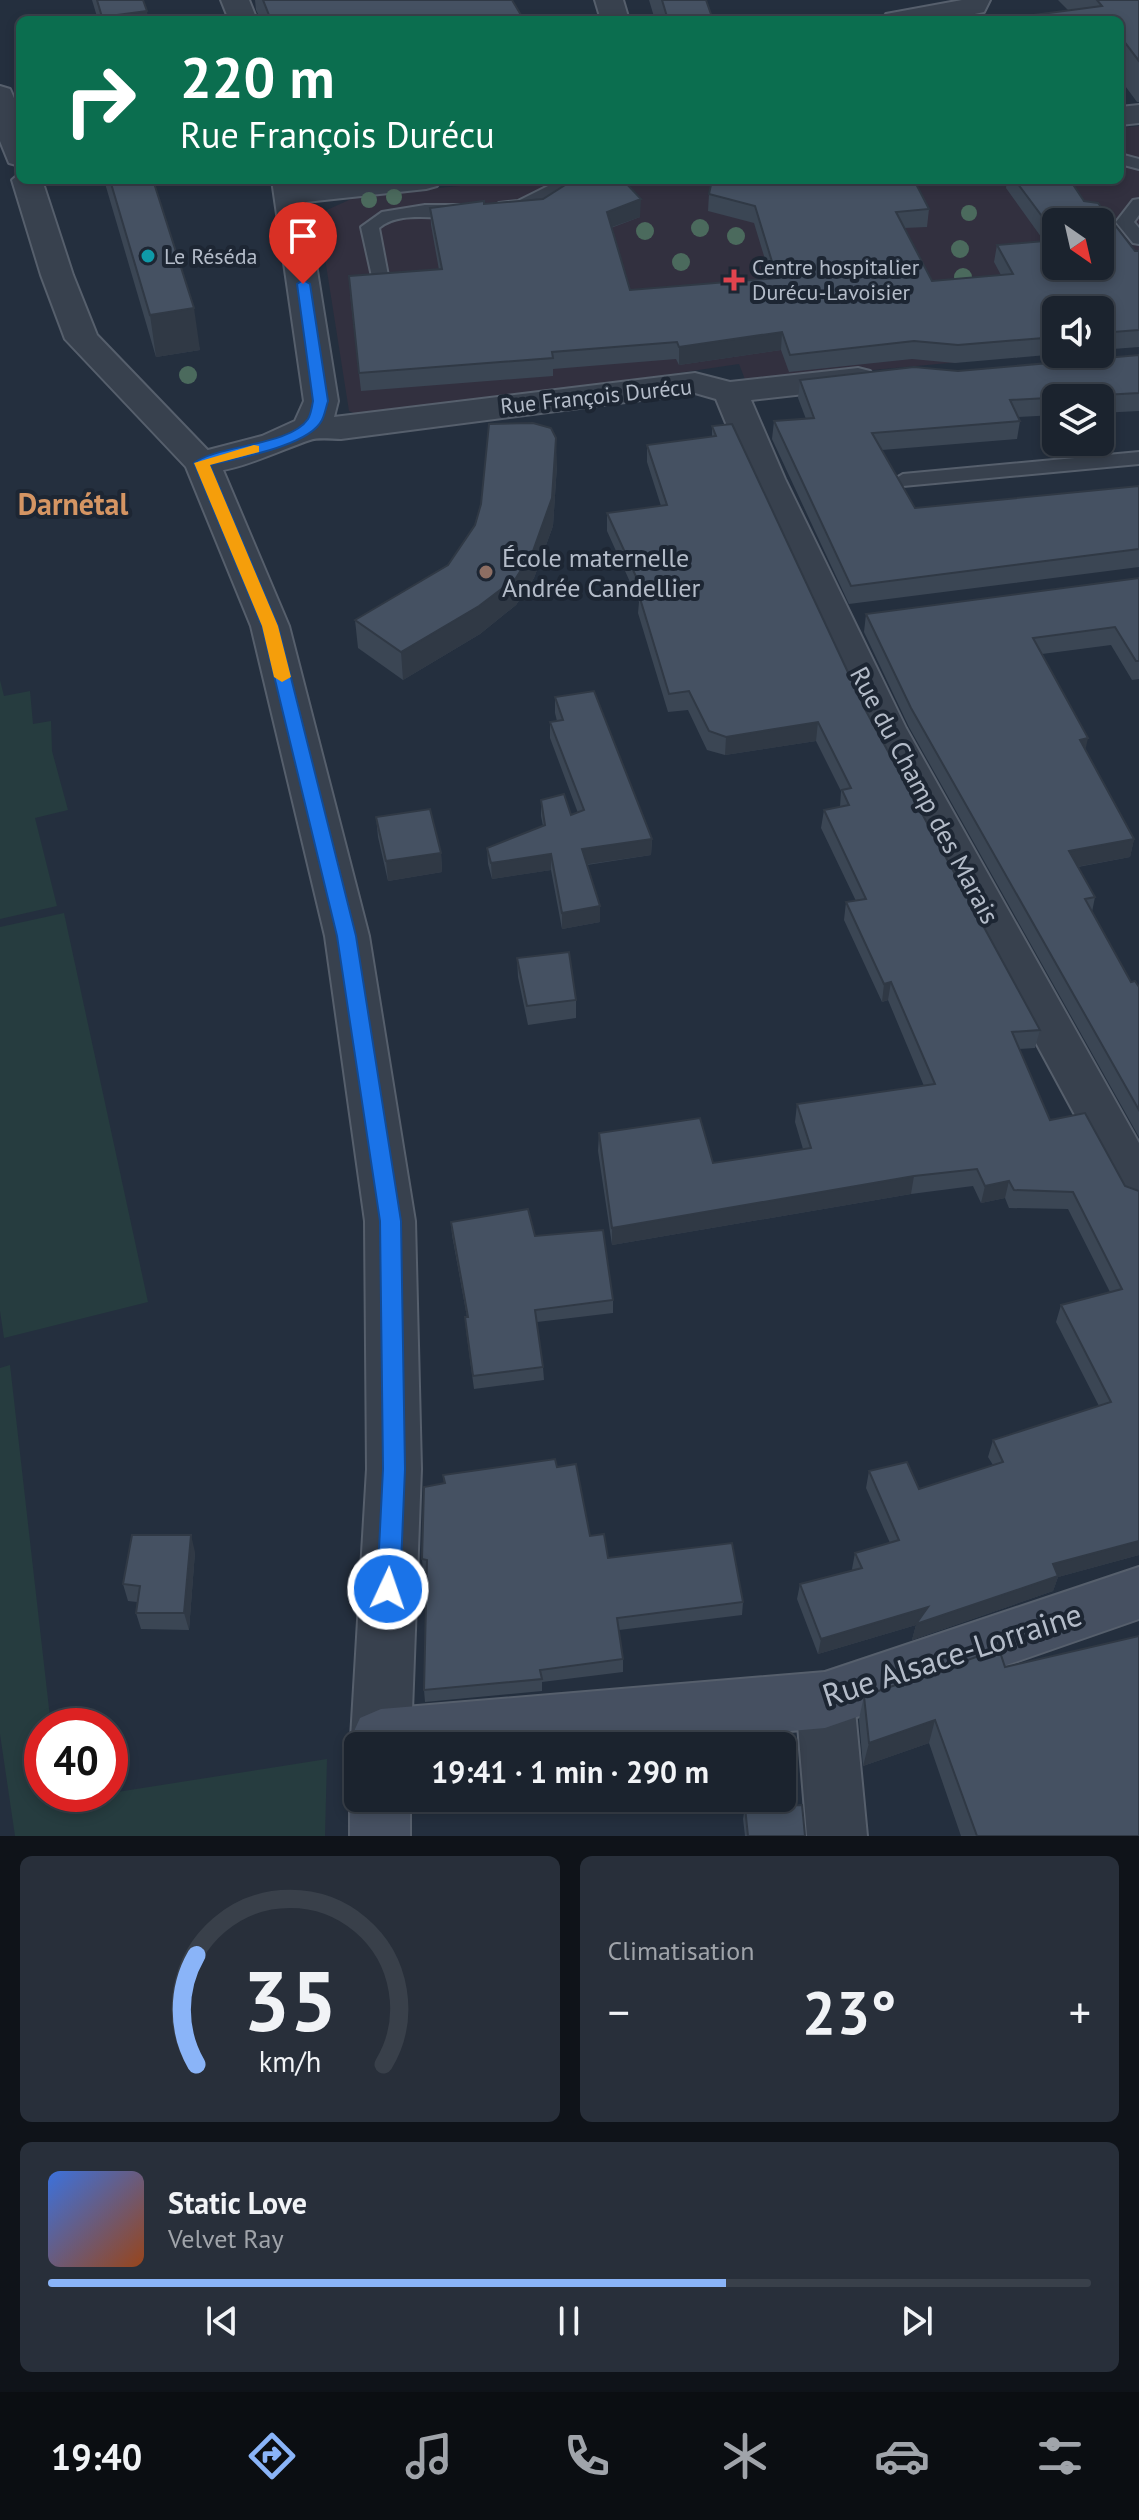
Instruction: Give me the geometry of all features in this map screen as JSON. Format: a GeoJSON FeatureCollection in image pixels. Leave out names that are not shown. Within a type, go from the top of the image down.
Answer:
{"type":"FeatureCollection","features":[{"type":"Feature","properties":{"kind":"main road","name":"Rue Alsace-Lorraine"},"geometry":{"type":"LineString","coordinates":[[487,1732],[825,1700],[1139,1593]]}},
{"type":"Feature","properties":{"kind":"main road"},"geometry":{"type":"LineString","coordinates":[[380,1812],[380,1836]]}},
{"type":"Feature","properties":{"kind":"street"},"geometry":{"type":"LineString","coordinates":[[905,16],[926,7],[974,6],[976,0]]}},
{"type":"Feature","properties":{"kind":"street"},"geometry":{"type":"LineString","coordinates":[[0,95],[16,145]]}},
{"type":"Feature","properties":{"kind":"street"},"geometry":{"type":"LineString","coordinates":[[28,184],[57,275],[82,339],[202,463],[270,626],[347,936],[390,1221],[394,1469],[381,1732]]}},
{"type":"Feature","properties":{"kind":"street"},"geometry":{"type":"LineString","coordinates":[[307,428],[316,419],[321,401],[288,187],[347,184]]}},
{"type":"Feature","properties":{"kind":"street","name":"Rue François Durécu"},"geometry":{"type":"LineString","coordinates":[[202,463],[274,443],[307,428],[341,428],[695,383],[730,392],[897,374]]}},
{"type":"Feature","properties":{"kind":"street","name":"Rue du Champ des Marais"},"geometry":{"type":"LineString","coordinates":[[730,392],[767,479],[850,619],[886,728],[1139,1188]]}},
{"type":"Feature","properties":{"kind":"street"},"geometry":{"type":"LineString","coordinates":[[825,1700],[837,1836]]}},
{"type":"Feature","properties":{"kind":"lane"},"geometry":{"type":"LineString","coordinates":[[426,184],[433,211]]}},
{"type":"Feature","properties":{"kind":"lane"},"geometry":{"type":"LineString","coordinates":[[381,286],[370,227],[377,219],[433,211],[522,206],[558,186],[568,184]]}},
{"type":"Feature","properties":{"kind":"lane"},"geometry":{"type":"LineString","coordinates":[[1139,204],[1125,222],[1139,239]]}},
{"type":"Feature","properties":{"kind":"lane"},"geometry":{"type":"LineString","coordinates":[[903,480],[1139,458]]}},
{"type":"Feature","properties":{"kind":"shaded area","name":"Centre hospitalier Durécu-Lavoisier"},"geometry":{"type":"Polygon","coordinates":[[[1139,126],[1139,346],[1114,323],[1114,296],[1042,296],[1042,354],[746,382],[739,364],[367,419],[349,411],[318,214],[360,195],[482,184],[1124,184],[1124,128],[1139,126]]]}},
{"type":"Feature","properties":{"kind":"green space"},"geometry":{"type":"Polygon","coordinates":[[[0,680],[4,696],[30,691],[33,724],[51,721],[52,751],[68,810],[35,818],[57,906],[0,919],[0,680]]]}},
{"type":"Feature","properties":{"kind":"green space"},"geometry":{"type":"Polygon","coordinates":[[[64,913],[148,1302],[4,1338],[0,1311],[0,927],[64,913]]]}},
{"type":"Feature","properties":{"kind":"green space"},"geometry":{"type":"Polygon","coordinates":[[[10,1365],[49,1708],[24,1708],[24,1812],[128,1812],[128,1790],[327,1759],[325,1836],[15,1836],[0,1734],[0,1368],[10,1365]]]}},
{"type":"Feature","properties":{"kind":"building"},"geometry":{"type":"Polygon","coordinates":[[[97,0],[143,0],[147,11],[110,16],[102,16],[97,0]]]}},
{"type":"Feature","properties":{"kind":"building"},"geometry":{"type":"Polygon","coordinates":[[[263,0],[512,0],[522,16],[269,16],[263,0]]]}},
{"type":"Feature","properties":{"kind":"building"},"geometry":{"type":"Polygon","coordinates":[[[662,0],[706,0],[712,16],[667,16],[662,0]]]}},
{"type":"Feature","properties":{"kind":"building"},"geometry":{"type":"Polygon","coordinates":[[[1097,0],[1139,0],[1139,61],[1124,41],[1124,16],[1026,16],[1102,6],[1097,0]]]}},
{"type":"Feature","properties":{"kind":"building","name":"Le Réséda"},"geometry":{"type":"Polygon","coordinates":[[[111,184],[154,184],[194,308],[150,315],[111,184]]]}},
{"type":"Feature","properties":{"kind":"building"},"geometry":{"type":"Polygon","coordinates":[[[567,184],[627,184],[641,199],[607,212],[630,290],[777,278],[755,206],[709,194],[711,184],[916,184],[929,209],[896,212],[932,281],[1013,274],[997,245],[1042,241],[1042,280],[1114,280],[1114,224],[1135,251],[1139,251],[1139,330],[1114,332],[1114,296],[1042,296],[1042,338],[958,345],[914,341],[790,355],[782,332],[679,347],[677,342],[552,352],[553,358],[359,373],[349,276],[442,269],[430,208],[484,201],[484,204],[543,199],[567,184]]]}},
{"type":"Feature","properties":{"kind":"building"},"geometry":{"type":"Polygon","coordinates":[[[1018,184],[1073,184],[1084,201],[1098,203],[1102,208],[1042,208],[1042,216],[1018,184]]]}},
{"type":"Feature","properties":{"kind":"building"},"geometry":{"type":"Polygon","coordinates":[[[1139,355],[1139,393],[1114,394],[1114,384],[1042,384],[1042,398],[1010,400],[1020,421],[872,433],[915,508],[1139,486],[1139,549],[851,586],[774,421],[814,418],[800,380],[914,367],[958,371],[1042,364],[1042,368],[1114,368],[1114,357],[1139,355]]]}},
{"type":"Feature","properties":{"kind":"building"},"geometry":{"type":"Polygon","coordinates":[[[533,423],[551,428],[556,438],[552,498],[533,551],[516,578],[479,606],[401,652],[355,620],[448,565],[475,525],[481,504],[489,424],[533,423]]]}},
{"type":"Feature","properties":{"kind":"building"},"geometry":{"type":"Polygon","coordinates":[[[732,424],[866,711],[1040,1030],[1012,1032],[1050,1120],[1085,1113],[1125,1186],[1139,1191],[1139,1541],[1053,1564],[1058,1576],[916,1624],[928,1607],[821,1639],[800,1584],[862,1568],[855,1553],[899,1540],[869,1471],[907,1462],[919,1489],[1003,1462],[993,1440],[1111,1402],[1061,1305],[1122,1289],[1073,1192],[1014,1190],[1009,1181],[985,1186],[977,1169],[914,1176],[612,1228],[599,1133],[700,1118],[713,1163],[811,1148],[797,1104],[935,1084],[891,982],[884,984],[846,902],[866,899],[824,810],[849,805],[842,790],[851,788],[818,722],[726,737],[709,731],[689,691],[669,694],[639,595],[644,594],[607,513],[667,505],[647,445],[716,436],[712,426],[732,424]]]}},
{"type":"Feature","properties":{"kind":"building"},"geometry":{"type":"Polygon","coordinates":[[[1139,578],[1139,661],[1136,661],[1115,627],[1033,638],[1088,738],[1080,740],[1134,839],[1069,851],[1095,897],[1085,899],[1131,982],[1135,981],[1139,987],[1139,1110],[911,708],[866,614],[1139,578]]]}},
{"type":"Feature","properties":{"kind":"building"},"geometry":{"type":"Polygon","coordinates":[[[594,691],[652,839],[582,849],[600,906],[562,913],[551,854],[491,863],[487,848],[545,825],[541,800],[564,794],[571,815],[584,810],[550,722],[563,720],[555,697],[594,691]]]}},
{"type":"Feature","properties":{"kind":"building"},"geometry":{"type":"Polygon","coordinates":[[[430,809],[441,853],[386,861],[376,817],[430,809]]]}},
{"type":"Feature","properties":{"kind":"building"},"geometry":{"type":"Polygon","coordinates":[[[569,952],[576,1000],[527,1006],[517,958],[569,952]]]}},
{"type":"Feature","properties":{"kind":"building"},"geometry":{"type":"Polygon","coordinates":[[[528,1209],[535,1236],[603,1230],[613,1300],[535,1310],[543,1367],[473,1376],[465,1317],[468,1317],[451,1222],[528,1209]]]}},
{"type":"Feature","properties":{"kind":"building"},"geometry":{"type":"Polygon","coordinates":[[[555,1459],[557,1467],[576,1464],[590,1536],[604,1534],[608,1558],[732,1543],[743,1602],[617,1618],[623,1659],[540,1670],[542,1679],[424,1690],[427,1560],[422,1559],[424,1487],[445,1483],[443,1475],[555,1459]]]}},
{"type":"Feature","properties":{"kind":"building"},"geometry":{"type":"Polygon","coordinates":[[[132,1535],[191,1535],[184,1613],[136,1613],[140,1586],[123,1584],[132,1535]]]}},
{"type":"Feature","properties":{"kind":"building"},"geometry":{"type":"Polygon","coordinates":[[[1139,1636],[1139,1836],[977,1836],[935,1720],[869,1743],[864,1696],[999,1649],[1005,1667],[1139,1636]]]}},
{"type":"Feature","properties":{"kind":"building"},"geometry":{"type":"Polygon","coordinates":[[[796,1805],[802,1805],[805,1836],[748,1836],[746,1812],[796,1812],[796,1805]]]}},
{"type":"Feature","properties":{"kind":"slow traffic"},"geometry":{"type":"LineString","coordinates":[[254,449],[202,463],[270,626],[282,677]]}},
{"type":"Feature","properties":{"kind":"place","name":"Le Réséda"},"geometry":{"type":"Point","coordinates":[148,256]}},
{"type":"Feature","properties":{"kind":"place","name":"Centre hospitalier Durécu-Lavoisier"},"geometry":{"type":"Point","coordinates":[734,280]}},
{"type":"Feature","properties":{"kind":"place","name":"École maternelle Andrée Candellier"},"geometry":{"type":"Point","coordinates":[486,572]}},
{"type":"Feature","properties":{"kind":"district","name":"Darnétal"},"geometry":{"type":"Point","coordinates":[73,503]}},
{"type":"Feature","properties":{"kind":"route"},"geometry":{"type":"LineString","coordinates":[[303,284],[321,401],[316,419],[307,428],[274,443],[202,463],[270,626],[347,936],[390,1221],[394,1469],[388,1589]]}}]}
